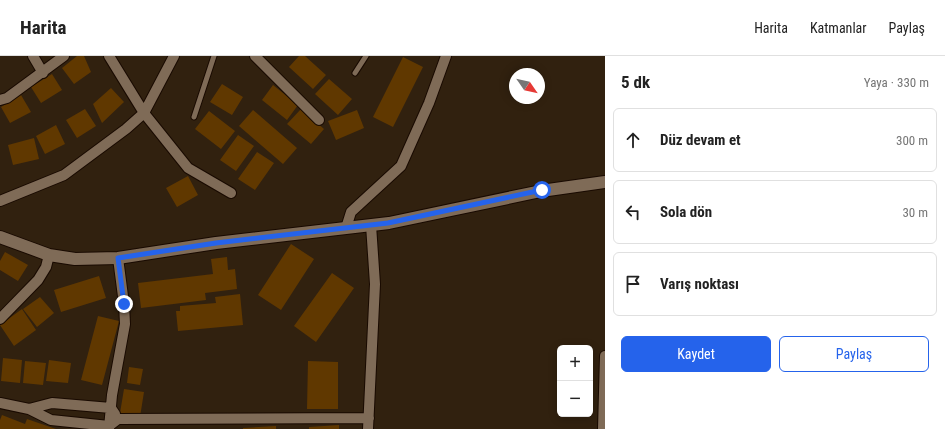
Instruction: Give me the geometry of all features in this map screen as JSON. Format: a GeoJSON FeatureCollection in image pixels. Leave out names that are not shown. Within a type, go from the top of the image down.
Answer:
{"type":"FeatureCollection","features":[{"type":"Feature","properties":{"kind":"street"},"geometry":{"type":"LineString","coordinates":[[33,56],[43,73]]}},
{"type":"Feature","properties":{"kind":"street"},"geometry":{"type":"LineString","coordinates":[[0,100],[7,98],[43,73],[64,56]]}},
{"type":"Feature","properties":{"kind":"street"},"geometry":{"type":"LineString","coordinates":[[109,56],[144,113],[188,168],[231,193]]}},
{"type":"Feature","properties":{"kind":"street"},"geometry":{"type":"LineString","coordinates":[[0,201],[64,175],[126,129],[144,113],[174,56]]}},
{"type":"Feature","properties":{"kind":"street"},"geometry":{"type":"LineString","coordinates":[[255,56],[319,120]]}},
{"type":"Feature","properties":{"kind":"street"},"geometry":{"type":"LineString","coordinates":[[346,228],[351,212],[401,166],[429,103],[446,56]]}},
{"type":"Feature","properties":{"kind":"street"},"geometry":{"type":"LineString","coordinates":[[0,237],[49,255],[75,259],[118,258],[216,243],[388,223],[542,190],[605,182]]}},
{"type":"Feature","properties":{"kind":"street"},"geometry":{"type":"LineString","coordinates":[[368,429],[374,284],[371,225]]}},
{"type":"Feature","properties":{"kind":"street"},"geometry":{"type":"LineString","coordinates":[[0,318],[38,280],[46,267],[49,255]]}},
{"type":"Feature","properties":{"kind":"street"},"geometry":{"type":"LineString","coordinates":[[109,427],[125,324],[118,258]]}},
{"type":"Feature","properties":{"kind":"street"},"geometry":{"type":"LineString","coordinates":[[604,426],[605,356]]}},
{"type":"Feature","properties":{"kind":"street"},"geometry":{"type":"LineString","coordinates":[[0,403],[28,409],[51,420],[109,427],[118,419],[369,418]]}},
{"type":"Feature","properties":{"kind":"street"},"geometry":{"type":"LineString","coordinates":[[28,409],[52,403],[111,408]]}},
{"type":"Feature","properties":{"kind":"street"},"geometry":{"type":"LineString","coordinates":[[111,408],[118,419]]}},
{"type":"Feature","properties":{"kind":"lane"},"geometry":{"type":"LineString","coordinates":[[194,117],[214,56]]}},
{"type":"Feature","properties":{"kind":"lane"},"geometry":{"type":"LineString","coordinates":[[354,73],[366,56]]}},
{"type":"Feature","properties":{"kind":"building"},"geometry":{"type":"Polygon","coordinates":[[[77,56],[84,56],[91,72],[74,84],[62,68],[77,56]]]}},
{"type":"Feature","properties":{"kind":"building"},"geometry":{"type":"Polygon","coordinates":[[[299,56],[305,56],[326,75],[313,89],[289,67],[299,56]]]}},
{"type":"Feature","properties":{"kind":"building"},"geometry":{"type":"Polygon","coordinates":[[[403,57],[423,67],[393,127],[373,117],[403,57]]]}},
{"type":"Feature","properties":{"kind":"building"},"geometry":{"type":"Polygon","coordinates":[[[52,74],[62,90],[41,103],[31,87],[52,74]]]}},
{"type":"Feature","properties":{"kind":"building"},"geometry":{"type":"Polygon","coordinates":[[[329,79],[352,99],[338,115],[315,94],[329,79]]]}},
{"type":"Feature","properties":{"kind":"building"},"geometry":{"type":"Polygon","coordinates":[[[222,84],[243,97],[232,115],[210,102],[222,84]]]}},
{"type":"Feature","properties":{"kind":"building"},"geometry":{"type":"Polygon","coordinates":[[[273,85],[298,105],[287,120],[262,100],[273,85]]]}},
{"type":"Feature","properties":{"kind":"building"},"geometry":{"type":"Polygon","coordinates":[[[111,88],[124,102],[102,123],[93,104],[111,88]]]}},
{"type":"Feature","properties":{"kind":"building"},"geometry":{"type":"Polygon","coordinates":[[[21,95],[31,112],[10,123],[1,107],[21,95]]]}},
{"type":"Feature","properties":{"kind":"building"},"geometry":{"type":"Polygon","coordinates":[[[85,109],[96,126],[77,138],[66,120],[85,109]]]}},
{"type":"Feature","properties":{"kind":"building"},"geometry":{"type":"Polygon","coordinates":[[[301,109],[324,129],[311,144],[287,124],[301,109]]]}},
{"type":"Feature","properties":{"kind":"building"},"geometry":{"type":"Polygon","coordinates":[[[253,110],[297,148],[283,164],[239,126],[253,110]]]}},
{"type":"Feature","properties":{"kind":"building"},"geometry":{"type":"Polygon","coordinates":[[[357,110],[364,128],[336,140],[328,121],[357,110]]]}},
{"type":"Feature","properties":{"kind":"building"},"geometry":{"type":"Polygon","coordinates":[[[209,111],[235,131],[221,149],[195,129],[209,111]]]}},
{"type":"Feature","properties":{"kind":"building"},"geometry":{"type":"Polygon","coordinates":[[[56,125],[65,144],[45,154],[36,136],[56,125]]]}},
{"type":"Feature","properties":{"kind":"building"},"geometry":{"type":"Polygon","coordinates":[[[238,135],[254,146],[236,171],[220,160],[238,135]]]}},
{"type":"Feature","properties":{"kind":"building"},"geometry":{"type":"Polygon","coordinates":[[[34,138],[39,159],[13,165],[8,145],[34,138]]]}},
{"type":"Feature","properties":{"kind":"building"},"geometry":{"type":"Polygon","coordinates":[[[257,152],[274,163],[255,190],[238,179],[257,152]]]}},
{"type":"Feature","properties":{"kind":"building"},"geometry":{"type":"Polygon","coordinates":[[[188,176],[198,195],[177,207],[166,188],[188,176]]]}},
{"type":"Feature","properties":{"kind":"building"},"geometry":{"type":"Polygon","coordinates":[[[291,244],[314,259],[281,310],[258,295],[291,244]]]}},
{"type":"Feature","properties":{"kind":"building"},"geometry":{"type":"Polygon","coordinates":[[[5,252],[28,265],[18,281],[0,270],[0,261],[5,252]]]}},
{"type":"Feature","properties":{"kind":"building"},"geometry":{"type":"Polygon","coordinates":[[[227,257],[228,270],[235,269],[237,289],[205,293],[206,300],[141,308],[138,283],[213,274],[211,259],[227,257]]]}},
{"type":"Feature","properties":{"kind":"building"},"geometry":{"type":"Polygon","coordinates":[[[332,273],[354,288],[316,342],[294,326],[332,273]]]}},
{"type":"Feature","properties":{"kind":"building"},"geometry":{"type":"Polygon","coordinates":[[[99,276],[106,298],[61,312],[54,290],[99,276]]]}},
{"type":"Feature","properties":{"kind":"building"},"geometry":{"type":"Polygon","coordinates":[[[240,294],[243,325],[178,331],[176,311],[180,311],[180,306],[216,303],[215,297],[240,294]]]}},
{"type":"Feature","properties":{"kind":"building"},"geometry":{"type":"Polygon","coordinates":[[[40,297],[54,313],[37,327],[23,309],[40,297]]]}},
{"type":"Feature","properties":{"kind":"building"},"geometry":{"type":"Polygon","coordinates":[[[22,309],[36,330],[14,346],[0,325],[22,309]]]}},
{"type":"Feature","properties":{"kind":"building"},"geometry":{"type":"Polygon","coordinates":[[[98,316],[119,321],[102,385],[81,380],[98,316]]]}},
{"type":"Feature","properties":{"kind":"building"},"geometry":{"type":"Polygon","coordinates":[[[3,358],[22,360],[20,383],[1,381],[3,358]]]}},
{"type":"Feature","properties":{"kind":"building"},"geometry":{"type":"Polygon","coordinates":[[[49,360],[71,363],[68,383],[46,381],[49,360]]]}},
{"type":"Feature","properties":{"kind":"building"},"geometry":{"type":"Polygon","coordinates":[[[25,361],[46,363],[43,385],[23,383],[25,361]]]}},
{"type":"Feature","properties":{"kind":"building"},"geometry":{"type":"Polygon","coordinates":[[[308,361],[338,362],[338,409],[307,409],[308,361]]]}},
{"type":"Feature","properties":{"kind":"building"},"geometry":{"type":"Polygon","coordinates":[[[129,367],[143,369],[140,385],[127,383],[129,367]]]}},
{"type":"Feature","properties":{"kind":"building"},"geometry":{"type":"Polygon","coordinates":[[[124,389],[144,392],[140,417],[120,413],[124,389]]]}},
{"type":"Feature","properties":{"kind":"building"},"geometry":{"type":"Polygon","coordinates":[[[2,415],[25,424],[27,419],[56,429],[0,429],[0,420],[2,415]]]}},
{"type":"Feature","properties":{"kind":"building"},"geometry":{"type":"Polygon","coordinates":[[[339,425],[339,429],[309,429],[309,427],[339,425]]]}},
{"type":"Feature","properties":{"kind":"building"},"geometry":{"type":"Polygon","coordinates":[[[276,426],[276,429],[243,429],[243,428],[276,426]]]}},
{"type":"Feature","properties":{"kind":"route"},"geometry":{"type":"LineString","coordinates":[[124,304],[118,258],[216,243],[388,223],[542,190]]}}]}
